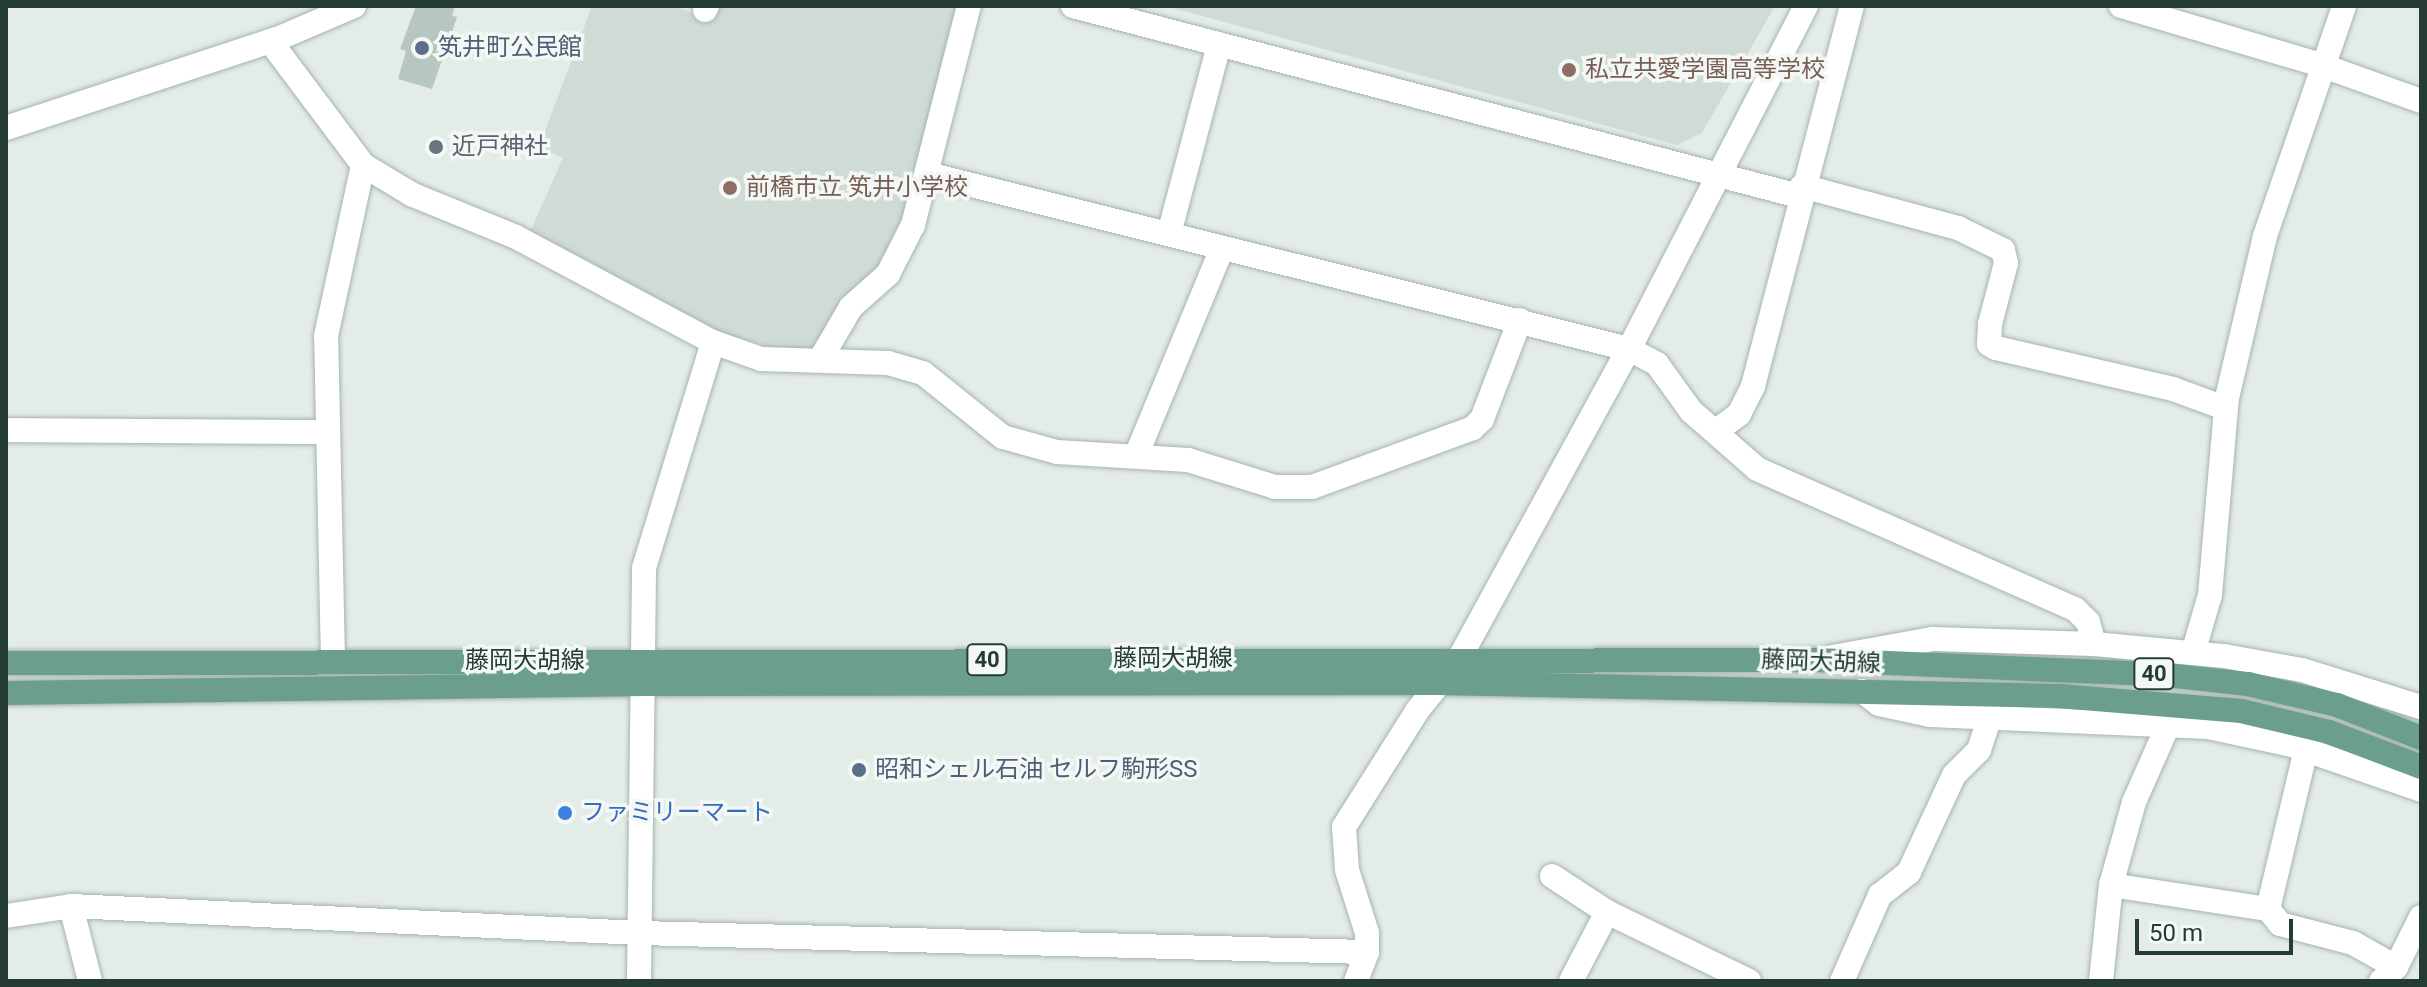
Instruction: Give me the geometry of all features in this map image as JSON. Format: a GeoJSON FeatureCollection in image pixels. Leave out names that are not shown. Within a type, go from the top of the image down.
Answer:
{"type":"FeatureCollection","features":[{"type":"Feature","properties":{"kind":"main road","name":"藤岡大胡線"},"geometry":{"type":"LineString","coordinates":[[6,693],[644,672],[1459,659],[1817,660],[2157,674],[2248,684],[2337,705],[2421,738]]}},
{"type":"Feature","properties":{"kind":"main road","name":"藤岡大胡線"},"geometry":{"type":"LineString","coordinates":[[6,663],[333,662],[644,672],[1862,691],[2151,701],[2241,711],[2329,732],[2421,767]]}},
{"type":"Feature","properties":{"kind":"street"},"geometry":{"type":"LineString","coordinates":[[6,128],[270,41],[354,6]]}},
{"type":"Feature","properties":{"kind":"street"},"geometry":{"type":"LineString","coordinates":[[820,360],[851,307],[888,274],[913,225],[969,6]]}},
{"type":"Feature","properties":{"kind":"street"},"geometry":{"type":"LineString","coordinates":[[1073,6],[1715,177],[1801,191],[1958,228],[2003,250],[2006,263],[1990,324],[1989,344],[2173,389],[2225,408]]}},
{"type":"Feature","properties":{"kind":"street"},"geometry":{"type":"LineString","coordinates":[[1356,981],[1367,952],[1367,933],[1347,870],[1344,827],[1436,683],[1459,659],[1629,349],[1715,177],[1806,6]]}},
{"type":"Feature","properties":{"kind":"street"},"geometry":{"type":"LineString","coordinates":[[1716,431],[1748,401],[1852,6]]}},
{"type":"Feature","properties":{"kind":"street"},"geometry":{"type":"LineString","coordinates":[[2121,6],[2321,65],[2421,101]]}},
{"type":"Feature","properties":{"kind":"street"},"geometry":{"type":"LineString","coordinates":[[2193,653],[2210,595],[2225,408],[2265,236],[2321,65],[2344,6]]}},
{"type":"Feature","properties":{"kind":"street"},"geometry":{"type":"LineString","coordinates":[[270,41],[363,165],[413,195],[516,237],[713,342],[761,359],[888,363],[923,373],[1003,437],[1057,452],[1188,460],[1275,487],[1312,487],[1479,424],[1520,320]]}},
{"type":"Feature","properties":{"kind":"street"},"geometry":{"type":"LineString","coordinates":[[1169,234],[1219,45]]}},
{"type":"Feature","properties":{"kind":"street"},"geometry":{"type":"LineString","coordinates":[[333,662],[326,336],[363,165]]}},
{"type":"Feature","properties":{"kind":"street"},"geometry":{"type":"LineString","coordinates":[[927,174],[1629,349],[1657,364],[1691,411],[1757,469],[2075,609],[2088,622],[2094,644]]}},
{"type":"Feature","properties":{"kind":"street"},"geometry":{"type":"LineString","coordinates":[[1136,456],[1222,248]]}},
{"type":"Feature","properties":{"kind":"street"},"geometry":{"type":"LineString","coordinates":[[639,981],[644,568],[713,342]]}},
{"type":"Feature","properties":{"kind":"street"},"geometry":{"type":"LineString","coordinates":[[6,430],[328,432]]}},
{"type":"Feature","properties":{"kind":"street"},"geometry":{"type":"LineString","coordinates":[[1817,660],[1933,639],[2094,644],[2193,653],[2302,670],[2421,707]]}},
{"type":"Feature","properties":{"kind":"street"},"geometry":{"type":"LineString","coordinates":[[1862,691],[1879,704],[1903,711],[2169,723],[2306,749],[2421,790]]}},
{"type":"Feature","properties":{"kind":"street"},"geometry":{"type":"LineString","coordinates":[[1842,981],[1880,895],[1909,872],[1954,775],[1979,750],[1983,716]]}},
{"type":"Feature","properties":{"kind":"street"},"geometry":{"type":"LineString","coordinates":[[2101,981],[2111,885],[2134,802],[2169,723]]}},
{"type":"Feature","properties":{"kind":"street"},"geometry":{"type":"LineString","coordinates":[[2268,909],[2306,749]]}},
{"type":"Feature","properties":{"kind":"street"},"geometry":{"type":"LineString","coordinates":[[1552,876],[1607,912],[1749,981]]}},
{"type":"Feature","properties":{"kind":"street"},"geometry":{"type":"LineString","coordinates":[[2111,885],[2268,909],[2280,924],[2353,943],[2388,974],[2421,917]]}},
{"type":"Feature","properties":{"kind":"street"},"geometry":{"type":"LineString","coordinates":[[6,916],[71,906],[640,933],[1367,952]]}},
{"type":"Feature","properties":{"kind":"street"},"geometry":{"type":"LineString","coordinates":[[71,906],[90,981]]}},
{"type":"Feature","properties":{"kind":"street"},"geometry":{"type":"LineString","coordinates":[[1571,981],[1607,912]]}},
{"type":"Feature","properties":{"kind":"shaded area","name":"前橋市立 笂井小学校"},"geometry":{"type":"Polygon","coordinates":[[[592,6],[675,6],[708,19],[715,6],[964,6],[902,219],[881,270],[813,350],[777,349],[721,333],[529,234],[563,158],[539,147],[592,6]]]}},
{"type":"Feature","properties":{"kind":"shaded area","name":"私立共愛学園高等学校"},"geometry":{"type":"Polygon","coordinates":[[[1165,6],[1775,6],[1702,133],[1677,145],[1165,6]]]}},
{"type":"Feature","properties":{"kind":"building","name":"笂井町公民館"},"geometry":{"type":"Polygon","coordinates":[[[416,6],[455,6],[452,16],[457,17],[432,89],[398,79],[406,51],[400,49],[416,6]]]}},
{"type":"Feature","properties":{"kind":"place","name":"笂井町公民館"},"geometry":{"type":"Point","coordinates":[422,48]}},
{"type":"Feature","properties":{"kind":"place","name":"私立共愛学園高等学校"},"geometry":{"type":"Point","coordinates":[1569,70]}},
{"type":"Feature","properties":{"kind":"place","name":"近戸神社"},"geometry":{"type":"Point","coordinates":[436,147]}},
{"type":"Feature","properties":{"kind":"place","name":"前橋市立 笂井小学校"},"geometry":{"type":"Point","coordinates":[730,188]}},
{"type":"Feature","properties":{"kind":"place","name":"昭和シェル石油 セルフ駒形SS"},"geometry":{"type":"Point","coordinates":[859,770]}},
{"type":"Feature","properties":{"kind":"place","name":"ファミリーマート"},"geometry":{"type":"Point","coordinates":[565,813]}}]}
